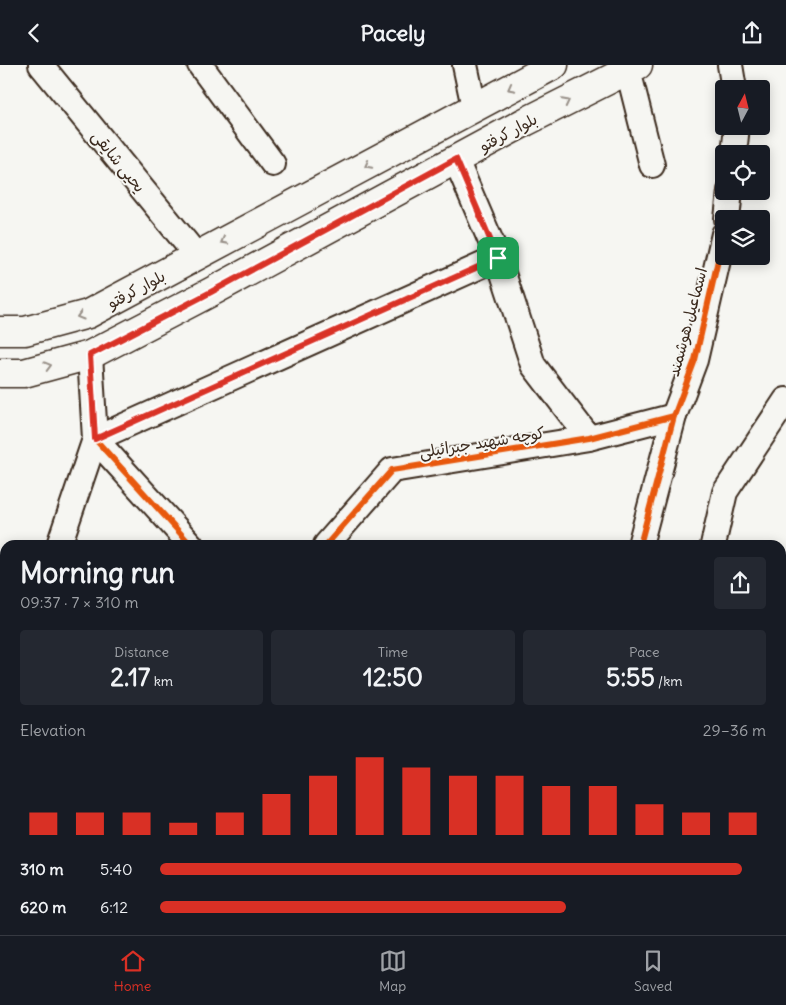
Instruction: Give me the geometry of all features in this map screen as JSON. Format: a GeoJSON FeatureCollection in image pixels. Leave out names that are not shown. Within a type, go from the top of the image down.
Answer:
{"type":"FeatureCollection","features":[{"type":"Feature","properties":{"kind":"main road","name":"بلوار کرفتو"},"geometry":{"type":"LineString","coordinates":[[0,331],[25,331],[88,314],[554,65]]}},
{"type":"Feature","properties":{"kind":"main road","name":"بلوار کرفتو"},"geometry":{"type":"LineString","coordinates":[[0,373],[24,373],[90,355],[211,292],[525,122],[633,68]]}},
{"type":"Feature","properties":{"kind":"street","name":"یحیی شایقی"},"geometry":{"type":"LineString","coordinates":[[41,65],[197,256]]}},
{"type":"Feature","properties":{"kind":"street"},"geometry":{"type":"LineString","coordinates":[[200,65],[273,164]]}},
{"type":"Feature","properties":{"kind":"street"},"geometry":{"type":"LineString","coordinates":[[465,65],[474,107]]}},
{"type":"Feature","properties":{"kind":"street"},"geometry":{"type":"LineString","coordinates":[[730,65],[732,80]]}},
{"type":"Feature","properties":{"kind":"street"},"geometry":{"type":"LineString","coordinates":[[633,68],[652,165]]}},
{"type":"Feature","properties":{"kind":"street"},"geometry":{"type":"LineString","coordinates":[[456,159],[498,258],[533,365],[589,438]]}},
{"type":"Feature","properties":{"kind":"street"},"geometry":{"type":"LineString","coordinates":[[95,439],[498,258]]}},
{"type":"Feature","properties":{"kind":"street","name":"اسماعیل هوشمند"},"geometry":{"type":"LineString","coordinates":[[641,540],[674,415],[695,360],[717,265]]}},
{"type":"Feature","properties":{"kind":"street"},"geometry":{"type":"LineString","coordinates":[[61,540],[95,439],[90,355]]}},
{"type":"Feature","properties":{"kind":"street"},"geometry":{"type":"LineString","coordinates":[[714,540],[726,493],[786,399]]}},
{"type":"Feature","properties":{"kind":"street","name":"کوچه شهید جبرائیلی"},"geometry":{"type":"LineString","coordinates":[[330,540],[392,470],[589,438],[674,415]]}},
{"type":"Feature","properties":{"kind":"street"},"geometry":{"type":"LineString","coordinates":[[95,439],[186,540]]}},
{"type":"Feature","properties":{"kind":"cycle path"},"geometry":{"type":"LineString","coordinates":[[186,540],[95,439],[498,258]]}},
{"type":"Feature","properties":{"kind":"cycle path"},"geometry":{"type":"LineString","coordinates":[[641,540],[674,416],[695,360],[717,265]]}},
{"type":"Feature","properties":{"kind":"cycle path"},"geometry":{"type":"LineString","coordinates":[[330,540],[392,470],[589,438],[674,416]]}},
{"type":"Feature","properties":{"kind":"route"},"geometry":{"type":"LineString","coordinates":[[456,159],[498,258],[95,439],[90,355],[211,292],[456,159]]}}]}
